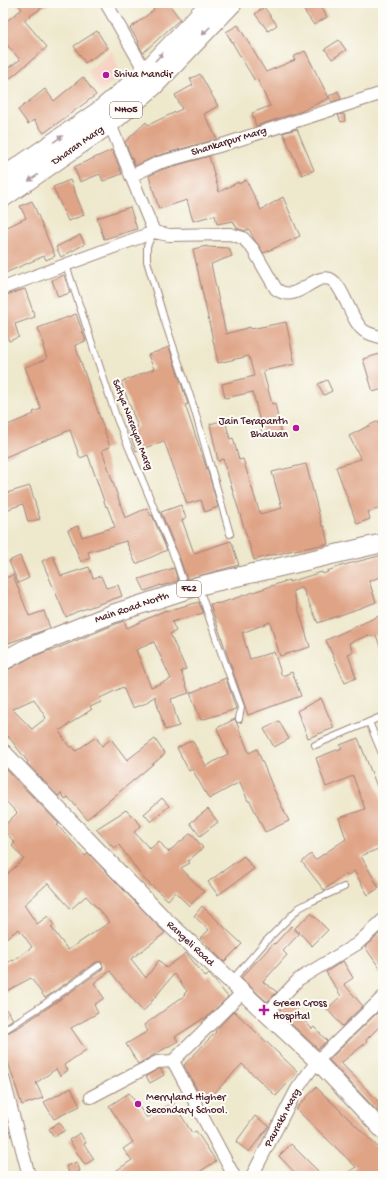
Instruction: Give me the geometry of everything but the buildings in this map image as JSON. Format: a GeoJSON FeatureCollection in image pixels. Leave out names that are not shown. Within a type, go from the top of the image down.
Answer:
{"type":"FeatureCollection","features":[{"type":"Feature","properties":{"kind":"main road","name":"Dharan Marg"},"geometry":{"type":"LineString","coordinates":[[3,198],[110,124],[149,79],[210,3]]}},
{"type":"Feature","properties":{"kind":"main road","name":"Dharan Marg"},"geometry":{"type":"LineString","coordinates":[[3,177],[100,110],[149,79],[233,3]]}},
{"type":"Feature","properties":{"kind":"main road","name":"Main Road North"},"geometry":{"type":"LineString","coordinates":[[3,661],[25,649],[112,614],[192,588],[383,543]]}},
{"type":"Feature","properties":{"kind":"main road","name":"Rangeli Road"},"geometry":{"type":"LineString","coordinates":[[3,752],[163,918],[317,1061],[383,1131]]}},
{"type":"Feature","properties":{"kind":"street"},"geometry":{"type":"LineString","coordinates":[[106,3],[149,79]]}},
{"type":"Feature","properties":{"kind":"street","name":"Shankarpur Marg"},"geometry":{"type":"LineString","coordinates":[[131,176],[158,163],[220,146],[383,93]]}},
{"type":"Feature","properties":{"kind":"street"},"geometry":{"type":"LineString","coordinates":[[110,124],[154,232]]}},
{"type":"Feature","properties":{"kind":"street"},"geometry":{"type":"LineString","coordinates":[[3,288],[154,232],[169,235],[230,234],[243,238],[253,249],[276,289],[282,293],[289,294],[323,278],[330,279],[337,284],[354,320],[364,331],[383,338]]}},
{"type":"Feature","properties":{"kind":"street"},"geometry":{"type":"LineString","coordinates":[[266,1014],[299,979],[357,944],[383,920]]}},
{"type":"Feature","properties":{"kind":"street"},"geometry":{"type":"LineString","coordinates":[[92,1096],[157,1062],[173,1061],[243,992]]}},
{"type":"Feature","properties":{"kind":"street","name":"Paurakh Marg"},"geometry":{"type":"LineString","coordinates":[[252,1176],[297,1089],[317,1061],[383,997]]}},
{"type":"Feature","properties":{"kind":"street"},"geometry":{"type":"LineString","coordinates":[[173,1061],[234,1176]]}},
{"type":"Feature","properties":{"kind":"street"},"geometry":{"type":"LineString","coordinates":[[3,1077],[29,1176]]}},
{"type":"Feature","properties":{"kind":"lane"},"geometry":{"type":"LineString","coordinates":[[154,232],[147,246],[147,261],[165,322],[194,408],[230,534]]}},
{"type":"Feature","properties":{"kind":"lane","name":"Satya Narayan Marg"},"geometry":{"type":"LineString","coordinates":[[66,265],[117,419],[176,561],[192,588],[216,641],[241,707],[239,719]]}},
{"type":"Feature","properties":{"kind":"lane"},"geometry":{"type":"LineString","coordinates":[[315,745],[383,716]]}},
{"type":"Feature","properties":{"kind":"lane"},"geometry":{"type":"LineString","coordinates":[[369,722],[383,756]]}},
{"type":"Feature","properties":{"kind":"lane"},"geometry":{"type":"LineString","coordinates":[[231,981],[268,939],[299,908],[344,887]]}},
{"type":"Feature","properties":{"kind":"lane"},"geometry":{"type":"LineString","coordinates":[[3,1031],[99,966]]}},
{"type":"Feature","properties":{"kind":"shaded area"},"geometry":{"type":"Polygon","coordinates":[[[112,51],[121,76],[100,91],[88,71],[112,51]]]}},
{"type":"Feature","properties":{"kind":"place","name":"Shiva Mandir"},"geometry":{"type":"Point","coordinates":[106,75]}},
{"type":"Feature","properties":{"kind":"place","name":"Jain Terapanth Bhawan"},"geometry":{"type":"Point","coordinates":[296,428]}},
{"type":"Feature","properties":{"kind":"place","name":"Green Cross Hospital"},"geometry":{"type":"Point","coordinates":[264,1010]}},
{"type":"Feature","properties":{"kind":"place","name":"Merryland Higher Secondary School."},"geometry":{"type":"Point","coordinates":[138,1104]}}]}
